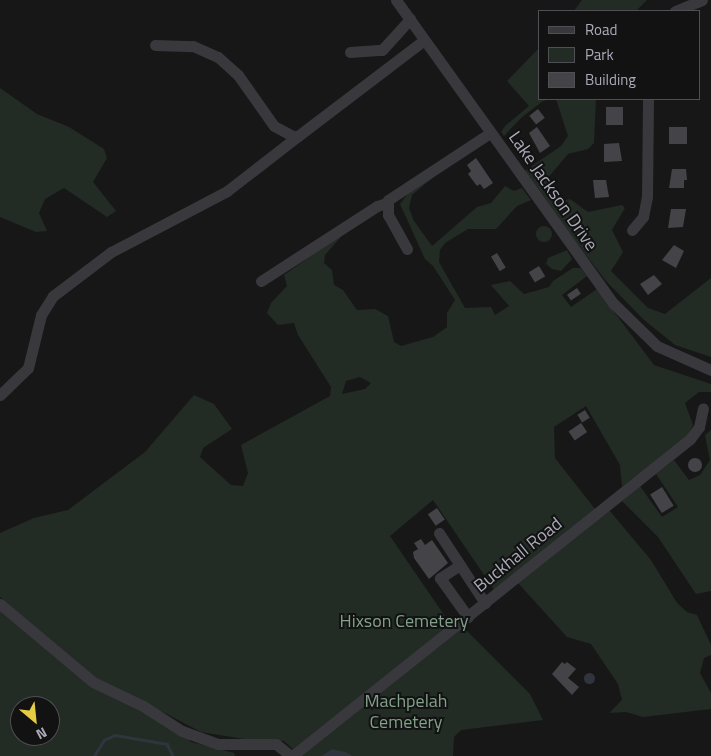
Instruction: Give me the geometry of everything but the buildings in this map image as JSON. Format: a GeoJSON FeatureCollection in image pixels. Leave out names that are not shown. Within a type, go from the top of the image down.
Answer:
{"type":"FeatureCollection","features":[{"type":"Feature","properties":{"kind":"street","name":"Lake Jackson Drive"},"geometry":{"type":"LineString","coordinates":[[396,0],[591,275],[633,325],[657,346],[711,370]]}},
{"type":"Feature","properties":{"kind":"street"},"geometry":{"type":"LineString","coordinates":[[677,10],[702,0]]}},
{"type":"Feature","properties":{"kind":"street"},"geometry":{"type":"LineString","coordinates":[[350,52],[382,50],[410,19]]}},
{"type":"Feature","properties":{"kind":"street"},"geometry":{"type":"LineString","coordinates":[[0,395],[28,368],[41,314],[53,296],[111,252],[227,191],[424,40]]}},
{"type":"Feature","properties":{"kind":"street"},"geometry":{"type":"LineString","coordinates":[[155,45],[192,46],[218,57],[238,75],[280,131],[298,136]]}},
{"type":"Feature","properties":{"kind":"street"},"geometry":{"type":"LineString","coordinates":[[632,230],[643,217],[647,197],[648,100]]}},
{"type":"Feature","properties":{"kind":"street"},"geometry":{"type":"LineString","coordinates":[[407,249],[388,215],[387,203],[391,196],[490,133]]}},
{"type":"Feature","properties":{"kind":"street"},"geometry":{"type":"LineString","coordinates":[[261,281],[377,206],[387,203]]}},
{"type":"Feature","properties":{"kind":"street","name":"Buckhall Road"},"geometry":{"type":"LineString","coordinates":[[292,756],[690,439],[699,427],[703,408]]}},
{"type":"Feature","properties":{"kind":"street"},"geometry":{"type":"LineString","coordinates":[[438,532],[485,603]]}},
{"type":"Feature","properties":{"kind":"street"},"geometry":{"type":"LineString","coordinates":[[460,565],[440,578],[468,617]]}},
{"type":"Feature","properties":{"kind":"street"},"geometry":{"type":"LineString","coordinates":[[0,604],[93,682],[151,711],[194,737],[227,745],[276,744],[292,756]]}},
{"type":"Feature","properties":{"kind":"green space"},"geometry":{"type":"Polygon","coordinates":[[[582,0],[647,0],[637,10],[575,10],[582,0]]]}},
{"type":"Feature","properties":{"kind":"green space"},"geometry":{"type":"Polygon","coordinates":[[[538,49],[538,100],[548,100],[543,101],[521,118],[504,136],[501,132],[505,126],[529,106],[507,81],[538,49]]]}},
{"type":"Feature","properties":{"kind":"green space"},"geometry":{"type":"Polygon","coordinates":[[[0,88],[37,114],[69,127],[104,149],[107,158],[93,182],[116,211],[107,217],[64,188],[45,199],[39,213],[47,231],[36,232],[0,217],[0,88]]]}},
{"type":"Feature","properties":{"kind":"green space"},"geometry":{"type":"Polygon","coordinates":[[[556,100],[596,100],[594,143],[588,149],[568,154],[546,180],[562,201],[570,199],[588,212],[622,205],[625,208],[612,230],[623,252],[611,271],[648,308],[665,314],[711,278],[711,357],[675,345],[643,319],[605,280],[523,172],[561,146],[568,136],[556,100]]]}},
{"type":"Feature","properties":{"kind":"green space","name":"Hixson Cemetery"},"geometry":{"type":"Polygon","coordinates":[[[449,164],[412,195],[409,208],[414,221],[432,246],[477,207],[491,203],[505,186],[514,191],[522,188],[531,200],[517,206],[496,229],[468,229],[445,243],[440,250],[439,262],[465,308],[491,307],[495,315],[509,306],[491,285],[510,281],[524,294],[549,287],[553,281],[573,268],[581,268],[587,276],[562,295],[571,307],[597,289],[654,365],[711,384],[711,392],[699,392],[685,403],[693,425],[687,437],[622,487],[620,465],[586,406],[554,427],[555,458],[595,509],[495,591],[433,500],[390,536],[451,625],[293,749],[284,741],[244,739],[201,732],[161,711],[191,742],[234,753],[235,756],[0,756],[0,610],[14,609],[0,597],[0,533],[34,518],[68,510],[145,452],[194,395],[214,404],[232,429],[203,448],[200,457],[231,485],[243,486],[248,473],[241,445],[330,396],[331,387],[298,335],[294,323],[278,325],[267,313],[271,303],[287,286],[284,275],[346,231],[325,255],[324,263],[332,270],[334,285],[343,290],[357,310],[375,309],[388,316],[394,342],[401,346],[433,337],[447,327],[447,313],[455,300],[433,266],[425,259],[400,204],[409,192],[449,164]],[[360,377],[346,381],[342,394],[365,389],[371,383],[360,377]]]}},
{"type":"Feature","properties":{"kind":"green space"},"geometry":{"type":"Polygon","coordinates":[[[544,226],[552,234],[544,242],[536,234],[544,226]]]}},
{"type":"Feature","properties":{"kind":"green space"},"geometry":{"type":"Polygon","coordinates":[[[567,250],[572,259],[561,271],[552,269],[546,264],[548,258],[567,250]]]}},
{"type":"Feature","properties":{"kind":"green space"},"geometry":{"type":"Polygon","coordinates":[[[711,430],[711,591],[696,594],[658,537],[622,501],[640,486],[662,517],[678,507],[656,474],[674,460],[689,480],[700,475],[710,460],[705,435],[711,430]]]}},
{"type":"Feature","properties":{"kind":"green space"},"geometry":{"type":"Polygon","coordinates":[[[609,510],[651,560],[677,603],[687,612],[697,615],[711,645],[711,655],[704,658],[700,673],[711,693],[711,709],[643,717],[626,712],[609,713],[622,700],[618,684],[591,644],[567,637],[518,583],[609,510]]]}},
{"type":"Feature","properties":{"kind":"green space","name":"Machpelah Cemetery"},"geometry":{"type":"Polygon","coordinates":[[[463,627],[530,694],[543,720],[461,730],[454,737],[453,756],[353,756],[332,749],[321,756],[301,756],[463,627]]]}},
{"type":"Feature","properties":{"kind":"shaded area"},"geometry":{"type":"Polygon","coordinates":[[[589,672],[595,678],[589,684],[583,678],[589,672]]]}},
{"type":"Feature","properties":{"kind":"shaded area"},"geometry":{"type":"Polygon","coordinates":[[[332,749],[345,752],[353,756],[321,756],[332,749]]]}},
{"type":"Feature","properties":{"kind":"waterway"},"geometry":{"type":"LineString","coordinates":[[94,756],[104,740],[115,735],[167,744],[173,756]]}}]}
